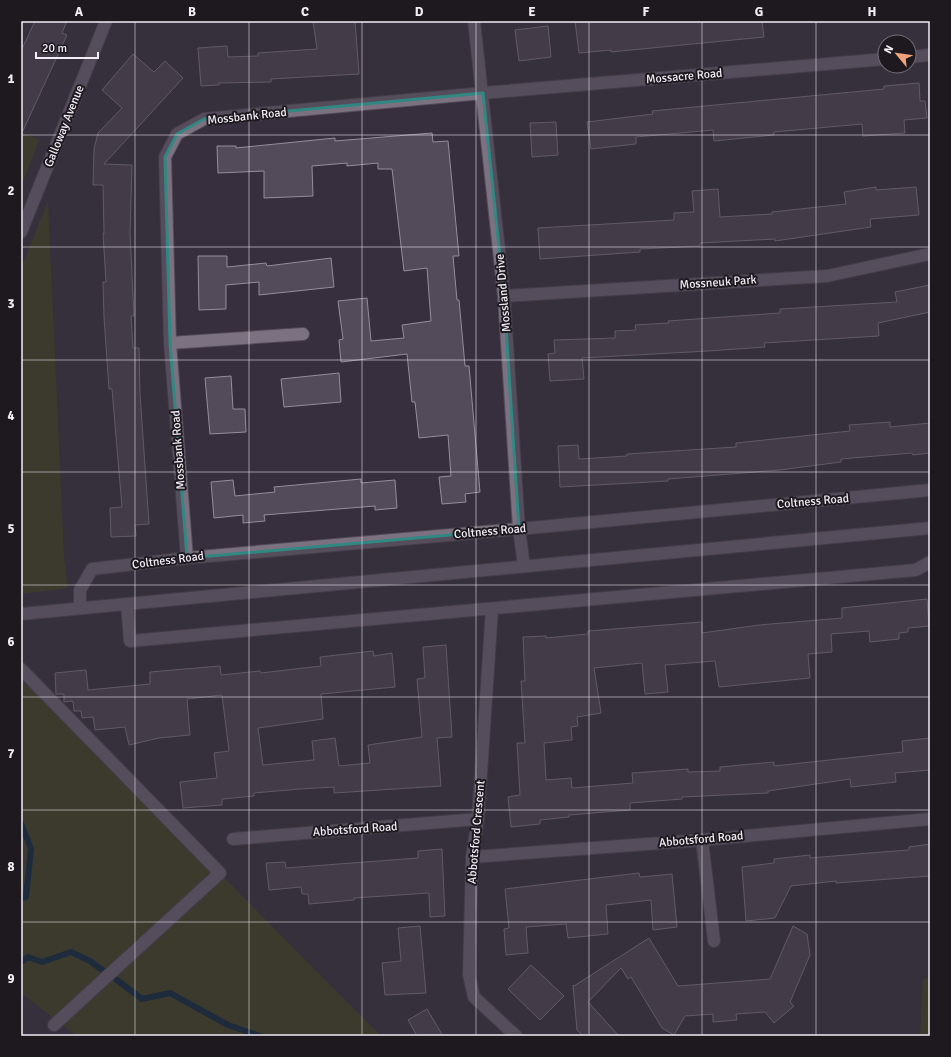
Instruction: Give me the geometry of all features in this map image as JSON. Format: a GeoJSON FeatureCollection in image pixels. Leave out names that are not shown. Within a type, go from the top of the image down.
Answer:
{"type":"FeatureCollection","features":[{"type":"Feature","properties":{"kind":"street","name":"Galloway Avenue"},"geometry":{"type":"LineString","coordinates":[[21,232],[106,21]]}},
{"type":"Feature","properties":{"kind":"street","name":"Mossland Drive"},"geometry":{"type":"LineString","coordinates":[[474,21],[504,296],[519,529],[524,566]]}},
{"type":"Feature","properties":{"kind":"street"},"geometry":{"type":"LineString","coordinates":[[917,56],[930,55]]}},
{"type":"Feature","properties":{"kind":"street","name":"Mossacre Road"},"geometry":{"type":"LineString","coordinates":[[483,93],[877,60]]}},
{"type":"Feature","properties":{"kind":"street","name":"Mossbank Road"},"geometry":{"type":"LineString","coordinates":[[186,558],[170,343],[165,157],[177,134],[204,119],[483,93]]}},
{"type":"Feature","properties":{"kind":"street","name":"Mossneuk Park"},"geometry":{"type":"LineString","coordinates":[[504,296],[827,276],[930,254]]}},
{"type":"Feature","properties":{"kind":"street"},"geometry":{"type":"LineString","coordinates":[[170,343],[303,334]]}},
{"type":"Feature","properties":{"kind":"street","name":"Coltness Road"},"geometry":{"type":"LineString","coordinates":[[80,607],[80,590],[92,569],[186,558],[519,529],[930,490]]}},
{"type":"Feature","properties":{"kind":"street"},"geometry":{"type":"LineString","coordinates":[[21,614],[80,607],[128,604],[930,528]]}},
{"type":"Feature","properties":{"kind":"street"},"geometry":{"type":"LineString","coordinates":[[128,604],[130,642],[916,570],[930,562]]}},
{"type":"Feature","properties":{"kind":"street","name":"Abbotsford Crescent"},"geometry":{"type":"LineString","coordinates":[[492,609],[478,819],[472,857],[469,975],[474,997],[516,1036]]}},
{"type":"Feature","properties":{"kind":"street"},"geometry":{"type":"LineString","coordinates":[[21,669],[220,873],[54,1025]]}},
{"type":"Feature","properties":{"kind":"street","name":"Abbotsford Road"},"geometry":{"type":"LineString","coordinates":[[233,838],[478,819]]}},
{"type":"Feature","properties":{"kind":"street","name":"Abbotsford Road"},"geometry":{"type":"LineString","coordinates":[[472,857],[702,840],[930,819]]}},
{"type":"Feature","properties":{"kind":"street"},"geometry":{"type":"LineString","coordinates":[[702,840],[714,941]]}},
{"type":"Feature","properties":{"kind":"highlighted area"},"geometry":{"type":"Polygon","coordinates":[[[483,93],[504,296],[519,529],[187,558],[170,343],[165,157],[177,134],[204,119],[483,93]]]}},
{"type":"Feature","properties":{"kind":"green space"},"geometry":{"type":"Polygon","coordinates":[[[21,132],[39,140],[21,187],[21,132]]]}},
{"type":"Feature","properties":{"kind":"green space"},"geometry":{"type":"Polygon","coordinates":[[[48,201],[64,558],[68,588],[21,594],[21,268],[48,201]]]}},
{"type":"Feature","properties":{"kind":"green space"},"geometry":{"type":"Polygon","coordinates":[[[21,673],[381,1036],[77,1036],[21,993],[21,673]]]}},
{"type":"Feature","properties":{"kind":"green space"},"geometry":{"type":"Polygon","coordinates":[[[930,978],[930,1036],[920,1036],[923,979],[930,978]]]}},
{"type":"Feature","properties":{"kind":"building"},"geometry":{"type":"Polygon","coordinates":[[[35,21],[67,21],[62,33],[67,35],[21,135],[21,51],[35,21]]]}},
{"type":"Feature","properties":{"kind":"building"},"geometry":{"type":"Polygon","coordinates":[[[313,21],[355,21],[359,74],[271,79],[271,82],[219,83],[219,85],[201,86],[198,48],[227,46],[228,57],[258,56],[258,53],[317,49],[313,21]]]}},
{"type":"Feature","properties":{"kind":"building"},"geometry":{"type":"Polygon","coordinates":[[[575,21],[762,21],[764,37],[611,52],[611,50],[579,53],[575,21]]]}},
{"type":"Feature","properties":{"kind":"building"},"geometry":{"type":"Polygon","coordinates":[[[548,26],[551,57],[519,61],[515,30],[548,26]]]}},
{"type":"Feature","properties":{"kind":"building"},"geometry":{"type":"Polygon","coordinates":[[[133,54],[154,72],[165,61],[183,78],[104,164],[132,165],[130,233],[134,316],[131,316],[133,348],[139,348],[140,394],[149,524],[135,525],[136,536],[111,537],[110,508],[122,507],[112,389],[109,389],[104,317],[103,282],[106,282],[103,233],[103,185],[93,185],[94,149],[98,133],[122,108],[102,90],[133,54]]]}},
{"type":"Feature","properties":{"kind":"building"},"geometry":{"type":"Polygon","coordinates":[[[919,83],[920,101],[925,101],[927,118],[904,120],[905,133],[863,136],[862,124],[774,132],[774,135],[714,141],[713,130],[636,137],[636,144],[591,149],[587,122],[653,114],[652,111],[884,89],[884,86],[919,83]]]}},
{"type":"Feature","properties":{"kind":"building"},"geometry":{"type":"Polygon","coordinates":[[[556,122],[558,155],[532,157],[530,123],[556,122]]]}},
{"type":"Feature","properties":{"kind":"building"},"geometry":{"type":"Polygon","coordinates":[[[432,133],[433,142],[448,141],[459,256],[453,256],[457,300],[459,300],[465,366],[469,366],[480,492],[465,494],[466,502],[442,504],[439,477],[451,476],[448,435],[419,438],[415,402],[412,402],[407,354],[341,362],[339,340],[343,339],[338,301],[367,298],[371,341],[404,338],[402,325],[431,321],[427,268],[404,271],[392,169],[378,169],[378,163],[347,166],[347,163],[312,166],[313,196],[264,198],[264,171],[218,173],[217,146],[236,146],[236,148],[335,138],[335,141],[432,133]]]}},
{"type":"Feature","properties":{"kind":"building"},"geometry":{"type":"Polygon","coordinates":[[[876,187],[876,190],[916,187],[919,215],[870,219],[871,227],[775,241],[775,239],[700,243],[700,246],[640,249],[640,252],[540,259],[538,228],[674,220],[674,213],[694,212],[692,191],[718,189],[720,217],[772,214],[772,212],[846,204],[844,192],[876,187]]]}},
{"type":"Feature","properties":{"kind":"building"},"geometry":{"type":"Polygon","coordinates":[[[198,256],[227,256],[227,267],[266,263],[267,266],[331,258],[334,287],[259,295],[259,282],[226,285],[226,309],[199,310],[198,256]]]}},
{"type":"Feature","properties":{"kind":"building"},"geometry":{"type":"Polygon","coordinates":[[[930,285],[930,312],[878,323],[879,336],[764,343],[765,347],[582,358],[584,379],[550,381],[548,354],[555,353],[554,340],[615,338],[615,331],[636,330],[635,325],[669,323],[668,321],[780,313],[780,309],[897,302],[895,292],[930,285]]]}},
{"type":"Feature","properties":{"kind":"building"},"geometry":{"type":"Polygon","coordinates":[[[339,373],[341,402],[284,407],[281,379],[339,373]]]}},
{"type":"Feature","properties":{"kind":"building"},"geometry":{"type":"Polygon","coordinates":[[[231,376],[233,409],[245,409],[246,432],[210,434],[205,378],[231,376]]]}},
{"type":"Feature","properties":{"kind":"building"},"geometry":{"type":"Polygon","coordinates":[[[890,422],[890,427],[930,423],[930,453],[913,455],[912,453],[841,459],[841,462],[780,470],[668,479],[668,481],[560,487],[558,446],[578,445],[579,459],[627,456],[627,454],[736,447],[736,443],[850,431],[849,425],[890,422]]]}},
{"type":"Feature","properties":{"kind":"building"},"geometry":{"type":"Polygon","coordinates":[[[361,479],[361,483],[395,480],[397,508],[375,510],[375,506],[264,515],[265,521],[243,523],[243,515],[214,518],[211,482],[233,480],[235,496],[275,492],[274,487],[361,479]]]}},
{"type":"Feature","properties":{"kind":"building"},"geometry":{"type":"Polygon","coordinates":[[[927,599],[929,626],[908,628],[908,632],[899,633],[899,639],[870,642],[869,631],[831,634],[832,652],[808,654],[810,678],[719,687],[715,661],[665,665],[668,692],[645,694],[642,663],[594,668],[601,713],[577,717],[578,726],[571,727],[572,740],[544,743],[546,780],[571,778],[572,788],[633,783],[632,773],[688,769],[688,772],[720,771],[720,767],[774,762],[774,766],[903,752],[902,741],[930,738],[930,770],[895,773],[896,782],[851,787],[850,779],[768,791],[768,793],[682,797],[682,799],[630,803],[630,810],[569,815],[569,817],[540,820],[540,824],[511,827],[508,797],[520,795],[517,743],[525,743],[521,681],[525,681],[523,637],[546,636],[546,638],[588,634],[588,631],[702,622],[702,633],[759,625],[842,618],[842,608],[927,599]]]}},
{"type":"Feature","properties":{"kind":"building"},"geometry":{"type":"Polygon","coordinates":[[[446,645],[452,737],[437,738],[441,786],[334,793],[334,787],[300,789],[254,793],[254,796],[222,799],[222,805],[183,808],[180,782],[217,778],[214,753],[229,751],[222,695],[187,699],[190,735],[159,738],[129,745],[125,727],[95,730],[93,717],[82,718],[81,711],[74,711],[73,701],[64,702],[64,694],[56,694],[55,673],[86,670],[88,690],[150,684],[150,672],[220,666],[221,675],[260,671],[261,673],[321,666],[320,657],[373,651],[374,656],[392,653],[395,687],[321,694],[323,719],[258,728],[263,765],[314,760],[312,741],[335,738],[339,766],[370,763],[368,745],[422,737],[417,679],[425,678],[423,647],[446,645]]]}},
{"type":"Feature","properties":{"kind":"building"},"geometry":{"type":"Polygon","coordinates":[[[930,844],[930,876],[836,883],[836,881],[791,886],[775,918],[746,921],[742,867],[774,863],[774,859],[810,855],[810,858],[909,850],[909,847],[930,844]]]}},
{"type":"Feature","properties":{"kind":"building"},"geometry":{"type":"Polygon","coordinates":[[[442,849],[445,916],[430,917],[429,893],[354,898],[354,900],[309,904],[308,894],[302,894],[301,887],[269,890],[266,863],[285,862],[286,868],[418,858],[418,851],[442,849]]]}},
{"type":"Feature","properties":{"kind":"building"},"geometry":{"type":"Polygon","coordinates":[[[639,873],[640,877],[672,874],[677,927],[653,930],[651,900],[606,905],[608,934],[568,938],[566,924],[526,927],[528,953],[506,955],[504,929],[509,928],[505,889],[639,873]]]}},
{"type":"Feature","properties":{"kind":"building"},"geometry":{"type":"Polygon","coordinates":[[[420,926],[426,993],[385,995],[382,963],[401,961],[398,928],[420,926]]]}},
{"type":"Feature","properties":{"kind":"building"},"geometry":{"type":"Polygon","coordinates":[[[793,926],[807,934],[810,955],[790,1002],[794,1006],[774,1023],[765,1012],[736,1014],[737,1020],[713,1022],[713,1014],[685,1016],[674,1035],[662,1028],[631,977],[628,979],[621,968],[588,1002],[619,1036],[583,1036],[577,1030],[573,985],[574,986],[649,938],[678,986],[770,979],[793,926]]]}},
{"type":"Feature","properties":{"kind":"building"},"geometry":{"type":"Polygon","coordinates":[[[531,965],[564,996],[540,1020],[508,989],[531,965]]]}},
{"type":"Feature","properties":{"kind":"building"},"geometry":{"type":"Polygon","coordinates":[[[427,1009],[443,1036],[417,1036],[408,1020],[427,1009]]]}},
{"type":"Feature","properties":{"kind":"waterway"},"geometry":{"type":"LineString","coordinates":[[21,823],[31,849],[26,897],[21,898]]}},
{"type":"Feature","properties":{"kind":"waterway"},"geometry":{"type":"LineString","coordinates":[[21,962],[28,957],[42,962],[71,952],[90,961],[105,972]]}},
{"type":"Feature","properties":{"kind":"waterway"},"geometry":{"type":"LineString","coordinates":[[117,980],[142,999],[170,993],[228,1025],[260,1036]]}}]}
